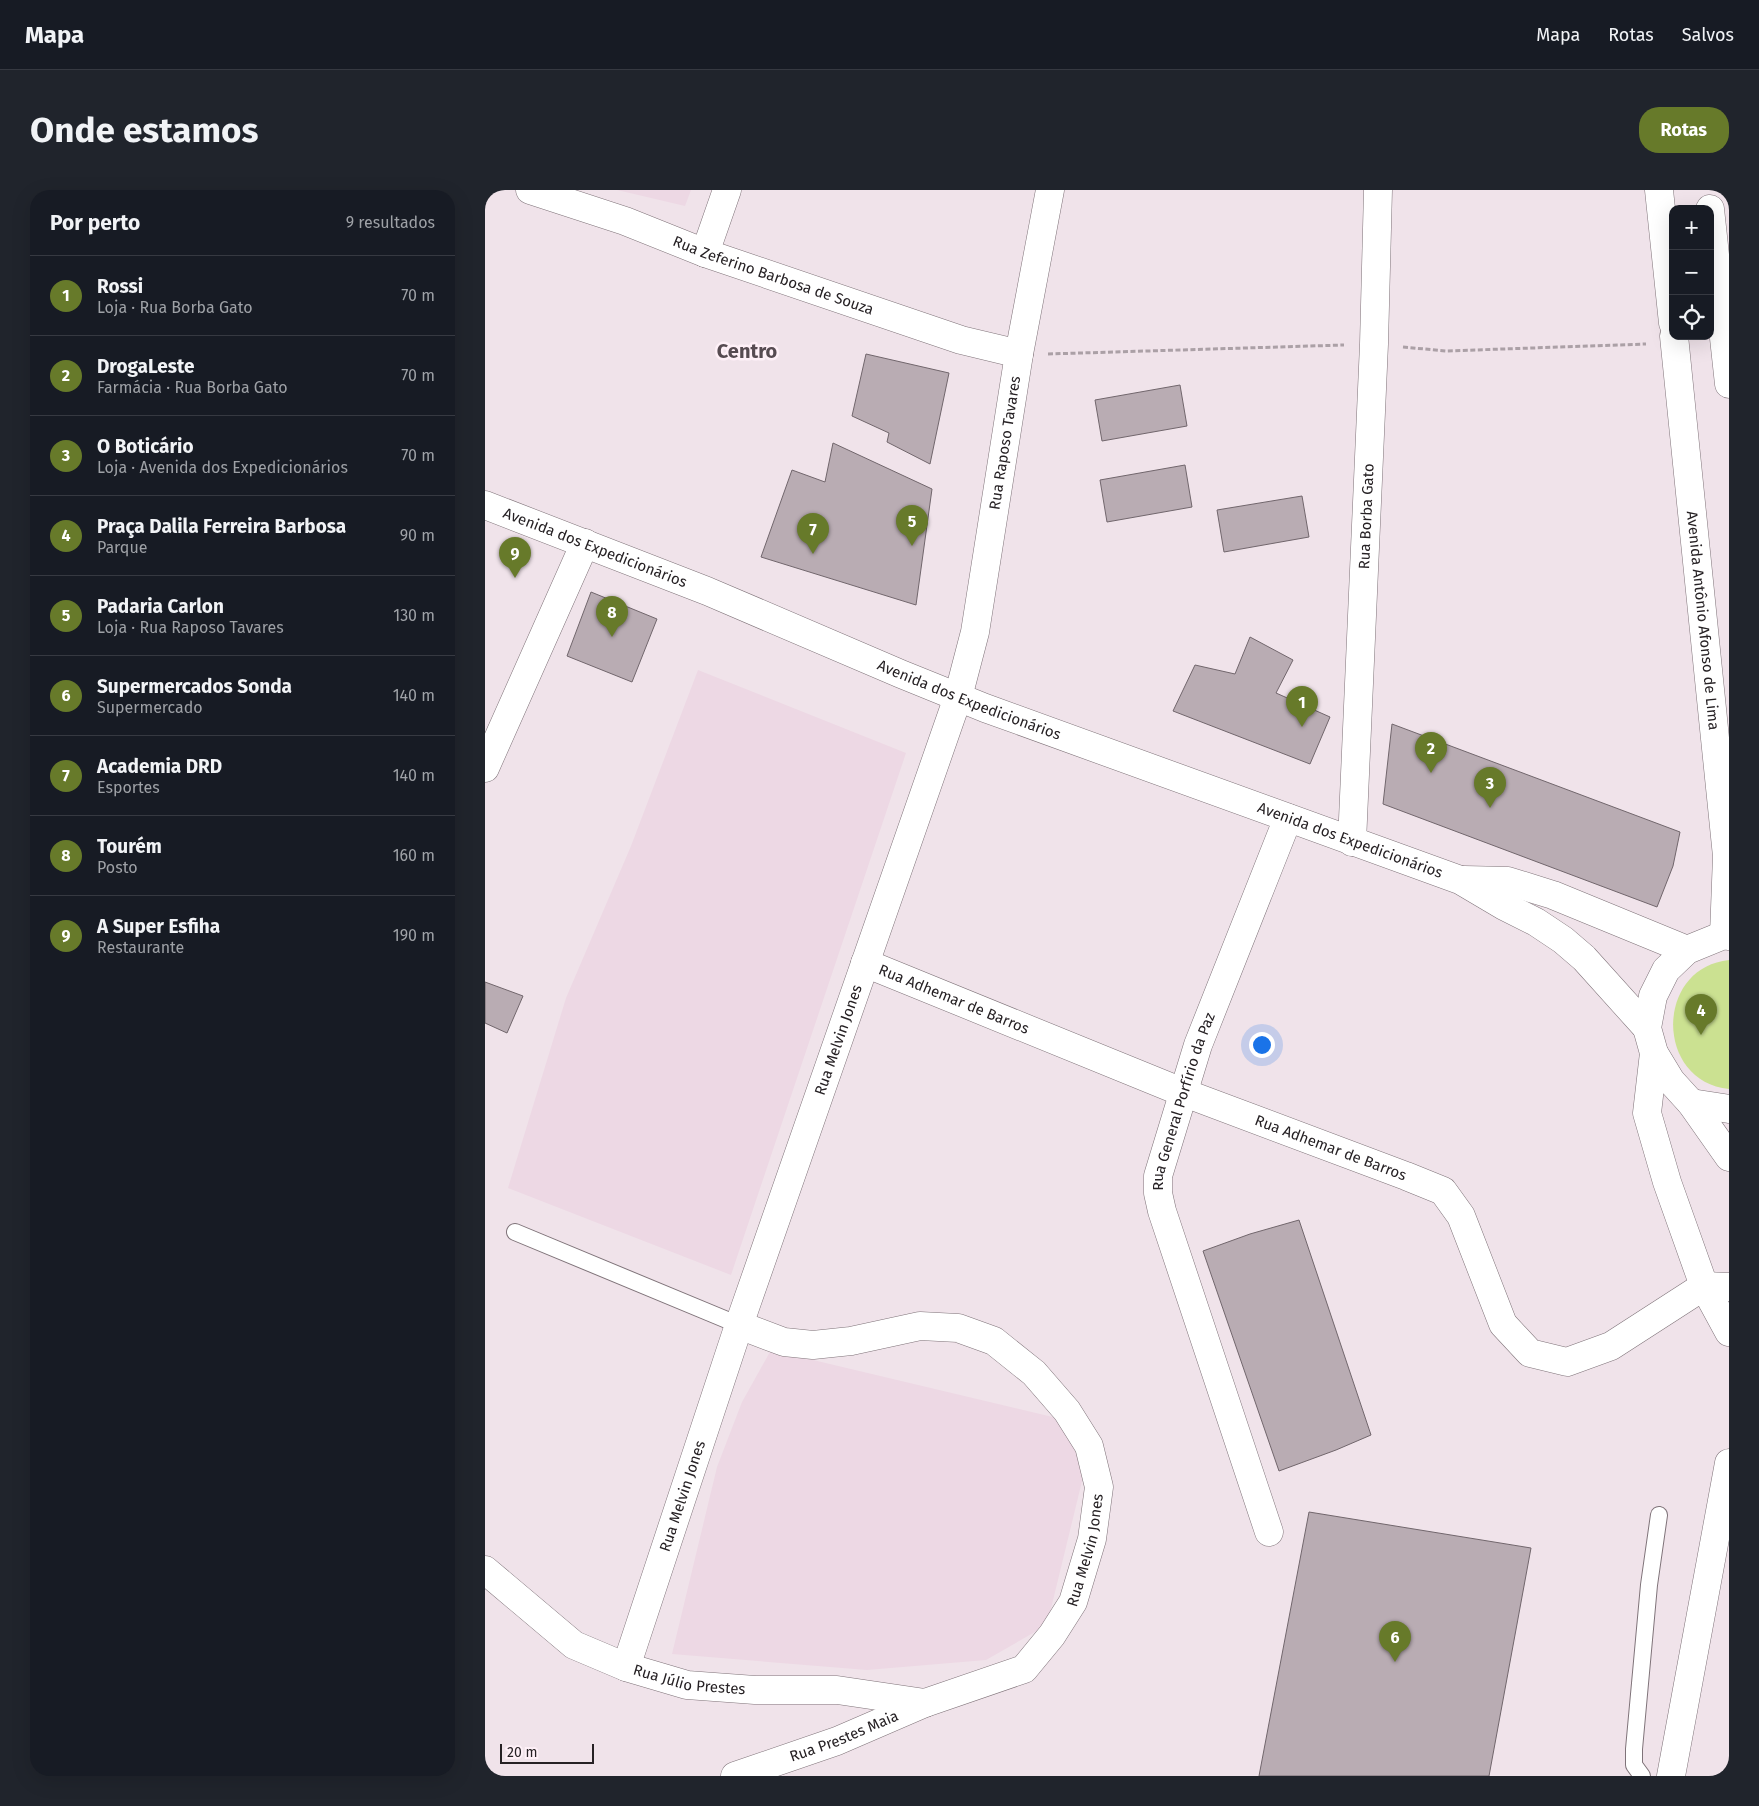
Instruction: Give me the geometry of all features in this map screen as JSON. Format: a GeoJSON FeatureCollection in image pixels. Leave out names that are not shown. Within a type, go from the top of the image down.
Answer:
{"type":"FeatureCollection","features":[{"type":"Feature","properties":{"kind":"street","name":"Rua Zeferino Barbosa de Souza"},"geometry":{"type":"LineString","coordinates":[[529,190],[625,221],[705,253],[961,340],[1019,354]]}},
{"type":"Feature","properties":{"kind":"street"},"geometry":{"type":"LineString","coordinates":[[705,253],[727,190]]}},
{"type":"Feature","properties":{"kind":"street","name":"Rua Raposo Tavares"},"geometry":{"type":"LineString","coordinates":[[958,697],[975,632],[1019,354],[1050,190]]}},
{"type":"Feature","properties":{"kind":"street","name":"Rua Borba Gato"},"geometry":{"type":"LineString","coordinates":[[1352,842],[1373,364],[1378,190]]}},
{"type":"Feature","properties":{"kind":"street"},"geometry":{"type":"LineString","coordinates":[[1659,190],[1670,295]]}},
{"type":"Feature","properties":{"kind":"street"},"geometry":{"type":"LineString","coordinates":[[1708,190],[1710,205]]}},
{"type":"Feature","properties":{"kind":"street"},"geometry":{"type":"LineString","coordinates":[[1714,246],[1729,384]]}},
{"type":"Feature","properties":{"kind":"street","name":"Avenida Antônio Afonso de Lima"},"geometry":{"type":"LineString","coordinates":[[1674,340],[1727,856],[1727,935]]}},
{"type":"Feature","properties":{"kind":"street","name":"Avenida dos Expedicionários"},"geometry":{"type":"LineString","coordinates":[[485,505],[707,591],[958,697],[1460,880],[1503,906],[1537,922],[1563,940],[1584,958],[1647,1028]]}},
{"type":"Feature","properties":{"kind":"street"},"geometry":{"type":"LineString","coordinates":[[485,768],[585,543]]}},
{"type":"Feature","properties":{"kind":"street","name":"Rua Melvin Jones"},"geometry":{"type":"LineString","coordinates":[[626,1667],[739,1325],[958,697]]}},
{"type":"Feature","properties":{"kind":"street","name":"Rua General Porfírio da Paz"},"geometry":{"type":"LineString","coordinates":[[1269,1532],[1163,1211],[1158,1193],[1158,1176],[1182,1092],[1198,1045],[1288,818]]}},
{"type":"Feature","properties":{"kind":"street","name":"Avenida dos Expedicionários"},"geometry":{"type":"LineString","coordinates":[[1460,880],[1507,881],[1553,895],[1687,950]]}},
{"type":"Feature","properties":{"kind":"street"},"geometry":{"type":"LineString","coordinates":[[1727,935],[1687,950],[1666,970],[1653,996],[1647,1028],[1654,1054],[1671,1081],[1691,1103],[1729,1157]]}},
{"type":"Feature","properties":{"kind":"street","name":"Rua Adhemar de Barros"},"geometry":{"type":"LineString","coordinates":[[865,963],[1182,1092],[1443,1191],[1461,1216],[1503,1324],[1529,1353],[1567,1362],[1611,1346],[1716,1287]]}},
{"type":"Feature","properties":{"kind":"street"},"geometry":{"type":"LineString","coordinates":[[1654,1054],[1647,1113],[1667,1182],[1716,1287],[1729,1332]]}},
{"type":"Feature","properties":{"kind":"street"},"geometry":{"type":"LineString","coordinates":[[1691,1103],[1729,1110]]}},
{"type":"Feature","properties":{"kind":"street","name":"Rua Melvin Jones"},"geometry":{"type":"LineString","coordinates":[[739,1325],[784,1342],[813,1345],[851,1341],[920,1326],[958,1328],[994,1341],[1034,1373],[1067,1411],[1089,1446],[1099,1487],[1092,1539],[1073,1602],[1063,1618],[1052,1635],[1024,1669],[925,1703]]}},
{"type":"Feature","properties":{"kind":"street"},"geometry":{"type":"LineString","coordinates":[[1671,1776],[1729,1463]]}},
{"type":"Feature","properties":{"kind":"street","name":"Rua Júlio Prestes"},"geometry":{"type":"LineString","coordinates":[[485,1570],[574,1645],[626,1667],[687,1684],[755,1690],[837,1690],[925,1703]]}},
{"type":"Feature","properties":{"kind":"street","name":"Rua Prestes Maia"},"geometry":{"type":"LineString","coordinates":[[735,1776],[837,1741],[925,1703]]}},
{"type":"Feature","properties":{"kind":"lane"},"geometry":{"type":"LineString","coordinates":[[515,1232],[739,1325]]}},
{"type":"Feature","properties":{"kind":"lane"},"geometry":{"type":"LineString","coordinates":[[1641,1776],[1635,1765],[1633,1749],[1649,1584],[1659,1515]]}},
{"type":"Feature","properties":{"kind":"shaded area"},"geometry":{"type":"Polygon","coordinates":[[[617,190],[691,190],[685,206],[617,190]]]}},
{"type":"Feature","properties":{"kind":"shaded area"},"geometry":{"type":"Polygon","coordinates":[[[698,670],[906,753],[731,1275],[508,1188],[566,998],[631,846],[698,670]]]}},
{"type":"Feature","properties":{"kind":"shaded area"},"geometry":{"type":"Polygon","coordinates":[[[771,1350],[1061,1419],[1084,1473],[1047,1625],[986,1660],[867,1670],[672,1654],[717,1467],[742,1402],[771,1350]]]}},
{"type":"Feature","properties":{"kind":"green space"},"geometry":{"type":"Polygon","coordinates":[[[1729,960],[1729,1089],[1705,1082],[1687,1067],[1677,1047],[1673,1025],[1677,1002],[1687,983],[1704,968],[1729,960]]]}},
{"type":"Feature","properties":{"kind":"building"},"geometry":{"type":"Polygon","coordinates":[[[866,354],[949,373],[930,464],[887,442],[889,433],[852,416],[866,354]]]}},
{"type":"Feature","properties":{"kind":"building"},"geometry":{"type":"Polygon","coordinates":[[[1180,385],[1187,426],[1102,441],[1095,400],[1180,385]]]}},
{"type":"Feature","properties":{"kind":"building"},"geometry":{"type":"Polygon","coordinates":[[[833,443],[932,489],[916,605],[761,557],[792,470],[825,482],[833,443]]]}},
{"type":"Feature","properties":{"kind":"building"},"geometry":{"type":"Polygon","coordinates":[[[1185,465],[1192,507],[1107,522],[1100,480],[1185,465]]]}},
{"type":"Feature","properties":{"kind":"building"},"geometry":{"type":"Polygon","coordinates":[[[1302,496],[1309,537],[1224,552],[1217,510],[1302,496]]]}},
{"type":"Feature","properties":{"kind":"building"},"geometry":{"type":"Polygon","coordinates":[[[591,592],[657,619],[632,682],[567,656],[591,592]]]}},
{"type":"Feature","properties":{"kind":"building"},"geometry":{"type":"Polygon","coordinates":[[[1250,637],[1293,660],[1276,693],[1330,717],[1310,764],[1173,711],[1195,665],[1235,674],[1250,637]]]}},
{"type":"Feature","properties":{"kind":"building"},"geometry":{"type":"Polygon","coordinates":[[[1392,724],[1680,832],[1673,866],[1657,907],[1383,804],[1392,724]]]}},
{"type":"Feature","properties":{"kind":"building"},"geometry":{"type":"Polygon","coordinates":[[[485,982],[523,996],[507,1033],[485,1023],[485,982]]]}},
{"type":"Feature","properties":{"kind":"building"},"geometry":{"type":"Polygon","coordinates":[[[1299,1220],[1371,1435],[1279,1471],[1203,1251],[1250,1234],[1299,1220]]]}},
{"type":"Feature","properties":{"kind":"building"},"geometry":{"type":"Polygon","coordinates":[[[1309,1512],[1531,1548],[1489,1776],[1259,1776],[1309,1512]]]}},
{"type":"Feature","properties":{"kind":"place","name":"Padaria Carlon"},"geometry":{"type":"Point","coordinates":[912,546]}},
{"type":"Feature","properties":{"kind":"place","name":"Academia DRD"},"geometry":{"type":"Point","coordinates":[813,554]}},
{"type":"Feature","properties":{"kind":"place","name":"A Super Esfiha"},"geometry":{"type":"Point","coordinates":[515,578]}},
{"type":"Feature","properties":{"kind":"place","name":"Tourém"},"geometry":{"type":"Point","coordinates":[612,637]}},
{"type":"Feature","properties":{"kind":"place","name":"Rossi"},"geometry":{"type":"Point","coordinates":[1302,727]}},
{"type":"Feature","properties":{"kind":"place","name":"DrogaLeste"},"geometry":{"type":"Point","coordinates":[1431,773]}},
{"type":"Feature","properties":{"kind":"place","name":"O Boticário"},"geometry":{"type":"Point","coordinates":[1490,808]}},
{"type":"Feature","properties":{"kind":"place","name":"Praça Dalila Ferreira Barbosa"},"geometry":{"type":"Point","coordinates":[1701,1035]}},
{"type":"Feature","properties":{"kind":"place","name":"Supermercados Sonda"},"geometry":{"type":"Point","coordinates":[1395,1662]}},
{"type":"Feature","properties":{"kind":"district","name":"Centro"},"geometry":{"type":"Point","coordinates":[747,351]}}]}
